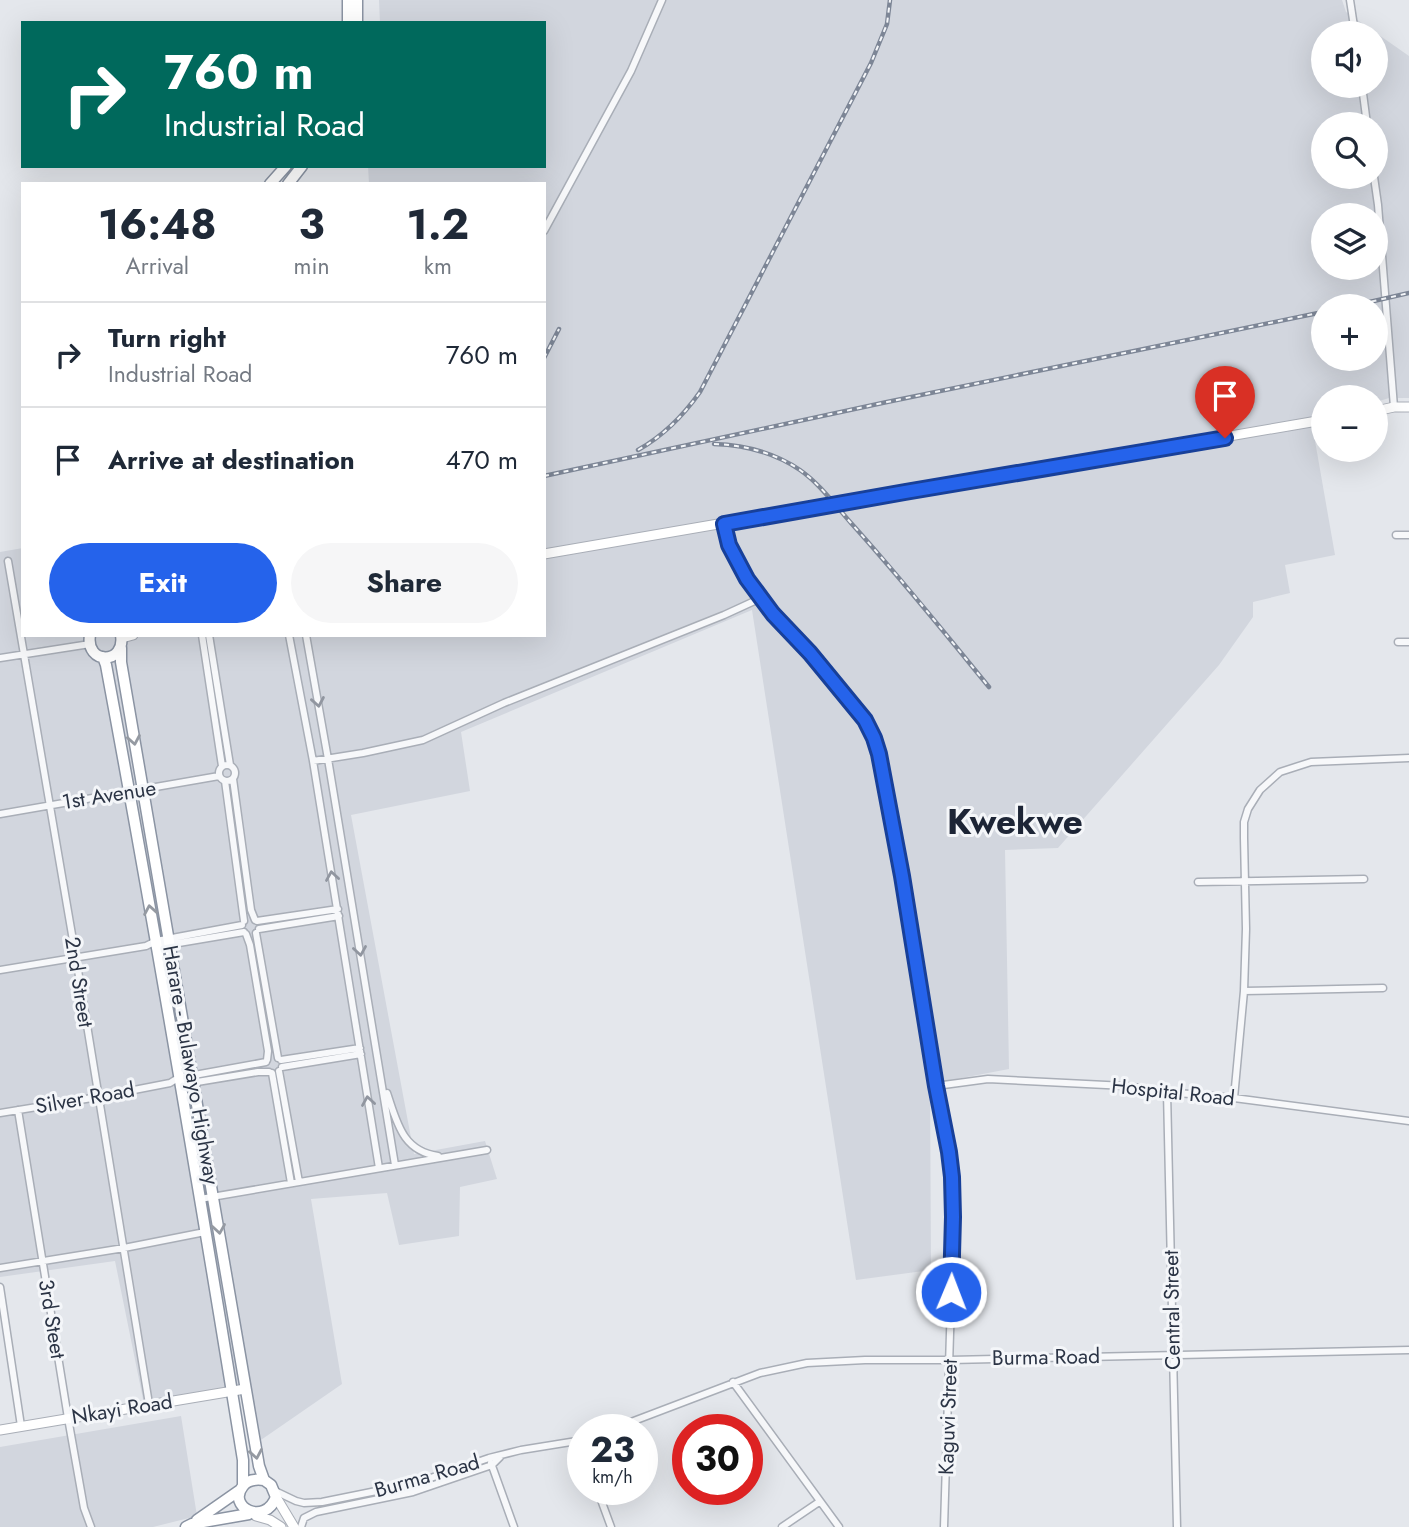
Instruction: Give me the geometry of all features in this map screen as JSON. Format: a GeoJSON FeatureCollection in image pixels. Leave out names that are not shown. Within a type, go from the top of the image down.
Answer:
{"type":"FeatureCollection","features":[{"type":"Feature","properties":{"kind":"highway"},"geometry":{"type":"LineString","coordinates":[[348,0],[348,21]]}},
{"type":"Feature","properties":{"kind":"highway"},"geometry":{"type":"LineString","coordinates":[[357,0],[357,21]]}},
{"type":"Feature","properties":{"kind":"highway"},"geometry":{"type":"LineString","coordinates":[[272,182],[284,168]]}},
{"type":"Feature","properties":{"kind":"highway"},"geometry":{"type":"LineString","coordinates":[[290,182],[300,168]]}},
{"type":"Feature","properties":{"kind":"highway","name":"Harare - Bulawayo Highway"},"geometry":{"type":"LineString","coordinates":[[124,639],[113,656],[103,657],[130,792],[176,1082],[188,1130],[232,1391],[243,1460],[240,1503],[243,1510],[252,1515]]}},
{"type":"Feature","properties":{"kind":"highway","name":"Harare - Bulawayo Highway"},"geometry":{"type":"LineString","coordinates":[[124,639],[121,662],[245,1389],[259,1466],[264,1480],[271,1485],[275,1493]]}},
{"type":"Feature","properties":{"kind":"highway"},"geometry":{"type":"LineString","coordinates":[[90,640],[93,652],[103,657]]}},
{"type":"Feature","properties":{"kind":"highway"},"geometry":{"type":"LineString","coordinates":[[114,707],[128,705]]}},
{"type":"Feature","properties":{"kind":"highway"},"geometry":{"type":"LineString","coordinates":[[188,1130],[201,1128]]}},
{"type":"Feature","properties":{"kind":"highway"},"geometry":{"type":"LineString","coordinates":[[221,1325],[234,1323]]}},
{"type":"Feature","properties":{"kind":"highway"},"geometry":{"type":"LineString","coordinates":[[227,1366],[241,1363]]}},
{"type":"Feature","properties":{"kind":"highway"},"geometry":{"type":"LineString","coordinates":[[189,1526],[250,1481],[264,1480]]}},
{"type":"Feature","properties":{"kind":"highway"},"geometry":{"type":"LineString","coordinates":[[189,1526],[263,1515],[274,1506],[275,1493]]}},
{"type":"Feature","properties":{"kind":"street"},"geometry":{"type":"LineString","coordinates":[[546,227],[631,71],[662,0]]}},
{"type":"Feature","properties":{"kind":"street"},"geometry":{"type":"LineString","coordinates":[[1350,0],[1353,21]]}},
{"type":"Feature","properties":{"kind":"street"},"geometry":{"type":"LineString","coordinates":[[1376,189],[1394,407]]}},
{"type":"Feature","properties":{"kind":"street"},"geometry":{"type":"LineString","coordinates":[[1388,408],[1409,407]]}},
{"type":"Feature","properties":{"kind":"street"},"geometry":{"type":"LineString","coordinates":[[546,554],[1311,422]]}},
{"type":"Feature","properties":{"kind":"street","name":"Kaguvi Street"},"geometry":{"type":"LineString","coordinates":[[724,524],[729,545],[747,579],[773,614],[810,653],[865,720],[879,754],[900,863],[952,1177],[950,1360],[944,1527]]}},
{"type":"Feature","properties":{"kind":"street"},"geometry":{"type":"LineString","coordinates":[[1396,535],[1409,535]]}},
{"type":"Feature","properties":{"kind":"street","name":"2nd Street"},"geometry":{"type":"LineString","coordinates":[[8,561],[149,1404]]}},
{"type":"Feature","properties":{"kind":"street"},"geometry":{"type":"LineString","coordinates":[[313,761],[423,740],[504,703],[761,598]]}},
{"type":"Feature","properties":{"kind":"street"},"geometry":{"type":"LineString","coordinates":[[202,637],[222,766],[219,771],[225,779],[251,911],[257,926],[295,1182]]}},
{"type":"Feature","properties":{"kind":"street"},"geometry":{"type":"LineString","coordinates":[[209,637],[230,765],[235,772],[225,779]]}},
{"type":"Feature","properties":{"kind":"street"},"geometry":{"type":"LineString","coordinates":[[289,637],[313,761],[379,1168]]}},
{"type":"Feature","properties":{"kind":"street"},"geometry":{"type":"LineString","coordinates":[[306,637],[395,1166]]}},
{"type":"Feature","properties":{"kind":"street"},"geometry":{"type":"LineString","coordinates":[[0,658],[90,640]]}},
{"type":"Feature","properties":{"kind":"street"},"geometry":{"type":"LineString","coordinates":[[1398,642],[1409,642]]}},
{"type":"Feature","properties":{"kind":"street"},"geometry":{"type":"LineString","coordinates":[[1234,1098],[1244,991],[1244,822],[1248,809],[1260,790],[1280,772],[1311,762],[1409,758]]}},
{"type":"Feature","properties":{"kind":"street"},"geometry":{"type":"LineString","coordinates":[[222,766],[230,765]]}},
{"type":"Feature","properties":{"kind":"street"},"geometry":{"type":"LineString","coordinates":[[225,779],[244,928],[253,959],[268,1051],[266,1068],[277,1067]]}},
{"type":"Feature","properties":{"kind":"street","name":"1st Avenue"},"geometry":{"type":"LineString","coordinates":[[0,814],[143,789],[225,779]]}},
{"type":"Feature","properties":{"kind":"street"},"geometry":{"type":"LineString","coordinates":[[328,852],[343,850]]}},
{"type":"Feature","properties":{"kind":"street"},"geometry":{"type":"LineString","coordinates":[[1198,882],[1364,879]]}},
{"type":"Feature","properties":{"kind":"street"},"geometry":{"type":"LineString","coordinates":[[257,926],[338,912]]}},
{"type":"Feature","properties":{"kind":"street"},"geometry":{"type":"LineString","coordinates":[[244,928],[249,919],[257,926]]}},
{"type":"Feature","properties":{"kind":"street"},"geometry":{"type":"LineString","coordinates":[[244,928],[252,935],[257,926]]}},
{"type":"Feature","properties":{"kind":"street"},"geometry":{"type":"LineString","coordinates":[[0,970],[244,928]]}},
{"type":"Feature","properties":{"kind":"street"},"geometry":{"type":"LineString","coordinates":[[1244,991],[1384,988]]}},
{"type":"Feature","properties":{"kind":"street"},"geometry":{"type":"LineString","coordinates":[[193,1080],[258,1072],[360,1051]]}},
{"type":"Feature","properties":{"kind":"street"},"geometry":{"type":"LineString","coordinates":[[193,1080],[267,1061],[272,1057],[277,1067]]}},
{"type":"Feature","properties":{"kind":"street"},"geometry":{"type":"LineString","coordinates":[[381,1079],[405,1138],[411,1146],[430,1155],[444,1157]]}},
{"type":"Feature","properties":{"kind":"street","name":"Hospital Road"},"geometry":{"type":"LineString","coordinates":[[936,1086],[988,1079],[1126,1086],[1409,1121]]}},
{"type":"Feature","properties":{"kind":"street","name":"Silver Road"},"geometry":{"type":"LineString","coordinates":[[0,1113],[193,1080]]}},
{"type":"Feature","properties":{"kind":"street","name":"Central Street"},"geometry":{"type":"LineString","coordinates":[[1167,1092],[1177,1527]]}},
{"type":"Feature","properties":{"kind":"street","name":"3rd Steet"},"geometry":{"type":"LineString","coordinates":[[18,1110],[68,1418],[84,1508],[91,1527]]}},
{"type":"Feature","properties":{"kind":"street"},"geometry":{"type":"LineString","coordinates":[[200,1199],[487,1150]]}},
{"type":"Feature","properties":{"kind":"street"},"geometry":{"type":"LineString","coordinates":[[0,1268],[205,1232]]}},
{"type":"Feature","properties":{"kind":"street"},"geometry":{"type":"LineString","coordinates":[[0,1287],[21,1426]]}},
{"type":"Feature","properties":{"kind":"street","name":"Burma Road"},"geometry":{"type":"LineString","coordinates":[[651,1414],[760,1373],[807,1363],[1409,1350]]}},
{"type":"Feature","properties":{"kind":"street"},"geometry":{"type":"LineString","coordinates":[[733,1382],[839,1527]]}},
{"type":"Feature","properties":{"kind":"street","name":"Nkayi Road"},"geometry":{"type":"LineString","coordinates":[[0,1430],[245,1389]]}},
{"type":"Feature","properties":{"kind":"street","name":"Burma Road"},"geometry":{"type":"LineString","coordinates":[[275,1493],[303,1503],[322,1502],[416,1483],[520,1450],[567,1442]]}},
{"type":"Feature","properties":{"kind":"street"},"geometry":{"type":"LineString","coordinates":[[301,1527],[304,1518],[316,1512],[413,1492],[490,1461],[514,1527]]}},
{"type":"Feature","properties":{"kind":"street"},"geometry":{"type":"LineString","coordinates":[[275,1493],[294,1527]]}},
{"type":"Feature","properties":{"kind":"street"},"geometry":{"type":"LineString","coordinates":[[782,1527],[819,1502]]}},
{"type":"Feature","properties":{"kind":"street"},"geometry":{"type":"LineString","coordinates":[[603,1505],[611,1527]]}},
{"type":"Feature","properties":{"kind":"street"},"geometry":{"type":"LineString","coordinates":[[252,1515],[270,1520],[281,1527]]}},
{"type":"Feature","properties":{"kind":"shaded area","name":"Kwekwe"},"geometry":{"type":"Polygon","coordinates":[[[379,0],[1342,0],[1346,12],[1359,21],[1311,21],[1311,98],[1388,98],[1388,41],[1409,56],[1409,398],[1388,398],[1388,385],[1311,385],[1311,462],[1319,462],[1335,555],[1285,565],[1290,593],[1253,602],[1253,617],[1219,665],[1058,848],[1005,850],[1009,1069],[930,1084],[931,1270],[856,1280],[752,610],[461,732],[470,791],[351,815],[414,1154],[485,1141],[497,1179],[460,1187],[459,1236],[399,1245],[387,1193],[311,1199],[342,1384],[258,1442],[249,1384],[144,1404],[115,1261],[0,1277],[0,552],[21,548],[21,637],[546,637],[546,182],[369,182],[368,168],[546,168],[546,21],[380,21],[379,0]]]}},
{"type":"Feature","properties":{"kind":"shaded area"},"geometry":{"type":"Polygon","coordinates":[[[181,1416],[197,1516],[153,1527],[0,1527],[0,1447],[181,1416]]]}},
{"type":"Feature","properties":{"kind":"railway"},"geometry":{"type":"LineString","coordinates":[[638,450],[672,425],[700,392],[871,63],[887,24],[890,0]]}},
{"type":"Feature","properties":{"kind":"railway"},"geometry":{"type":"LineString","coordinates":[[1388,298],[1409,293]]}},
{"type":"Feature","properties":{"kind":"railway"},"geometry":{"type":"LineString","coordinates":[[546,476],[1311,314]]}},
{"type":"Feature","properties":{"kind":"railway"},"geometry":{"type":"LineString","coordinates":[[546,354],[559,329]]}},
{"type":"Feature","properties":{"kind":"railway"},"geometry":{"type":"LineString","coordinates":[[714,444],[748,448],[770,455],[807,476],[886,563],[989,687]]}},
{"type":"Feature","properties":{"kind":"district","name":"Kwekwe"},"geometry":{"type":"Point","coordinates":[1015,822]}},
{"type":"Feature","properties":{"kind":"route"},"geometry":{"type":"LineString","coordinates":[[951,1292],[953,1217],[949,1152],[879,754],[865,720],[810,653],[773,614],[747,579],[729,545],[724,524],[1225,438]]}}]}
